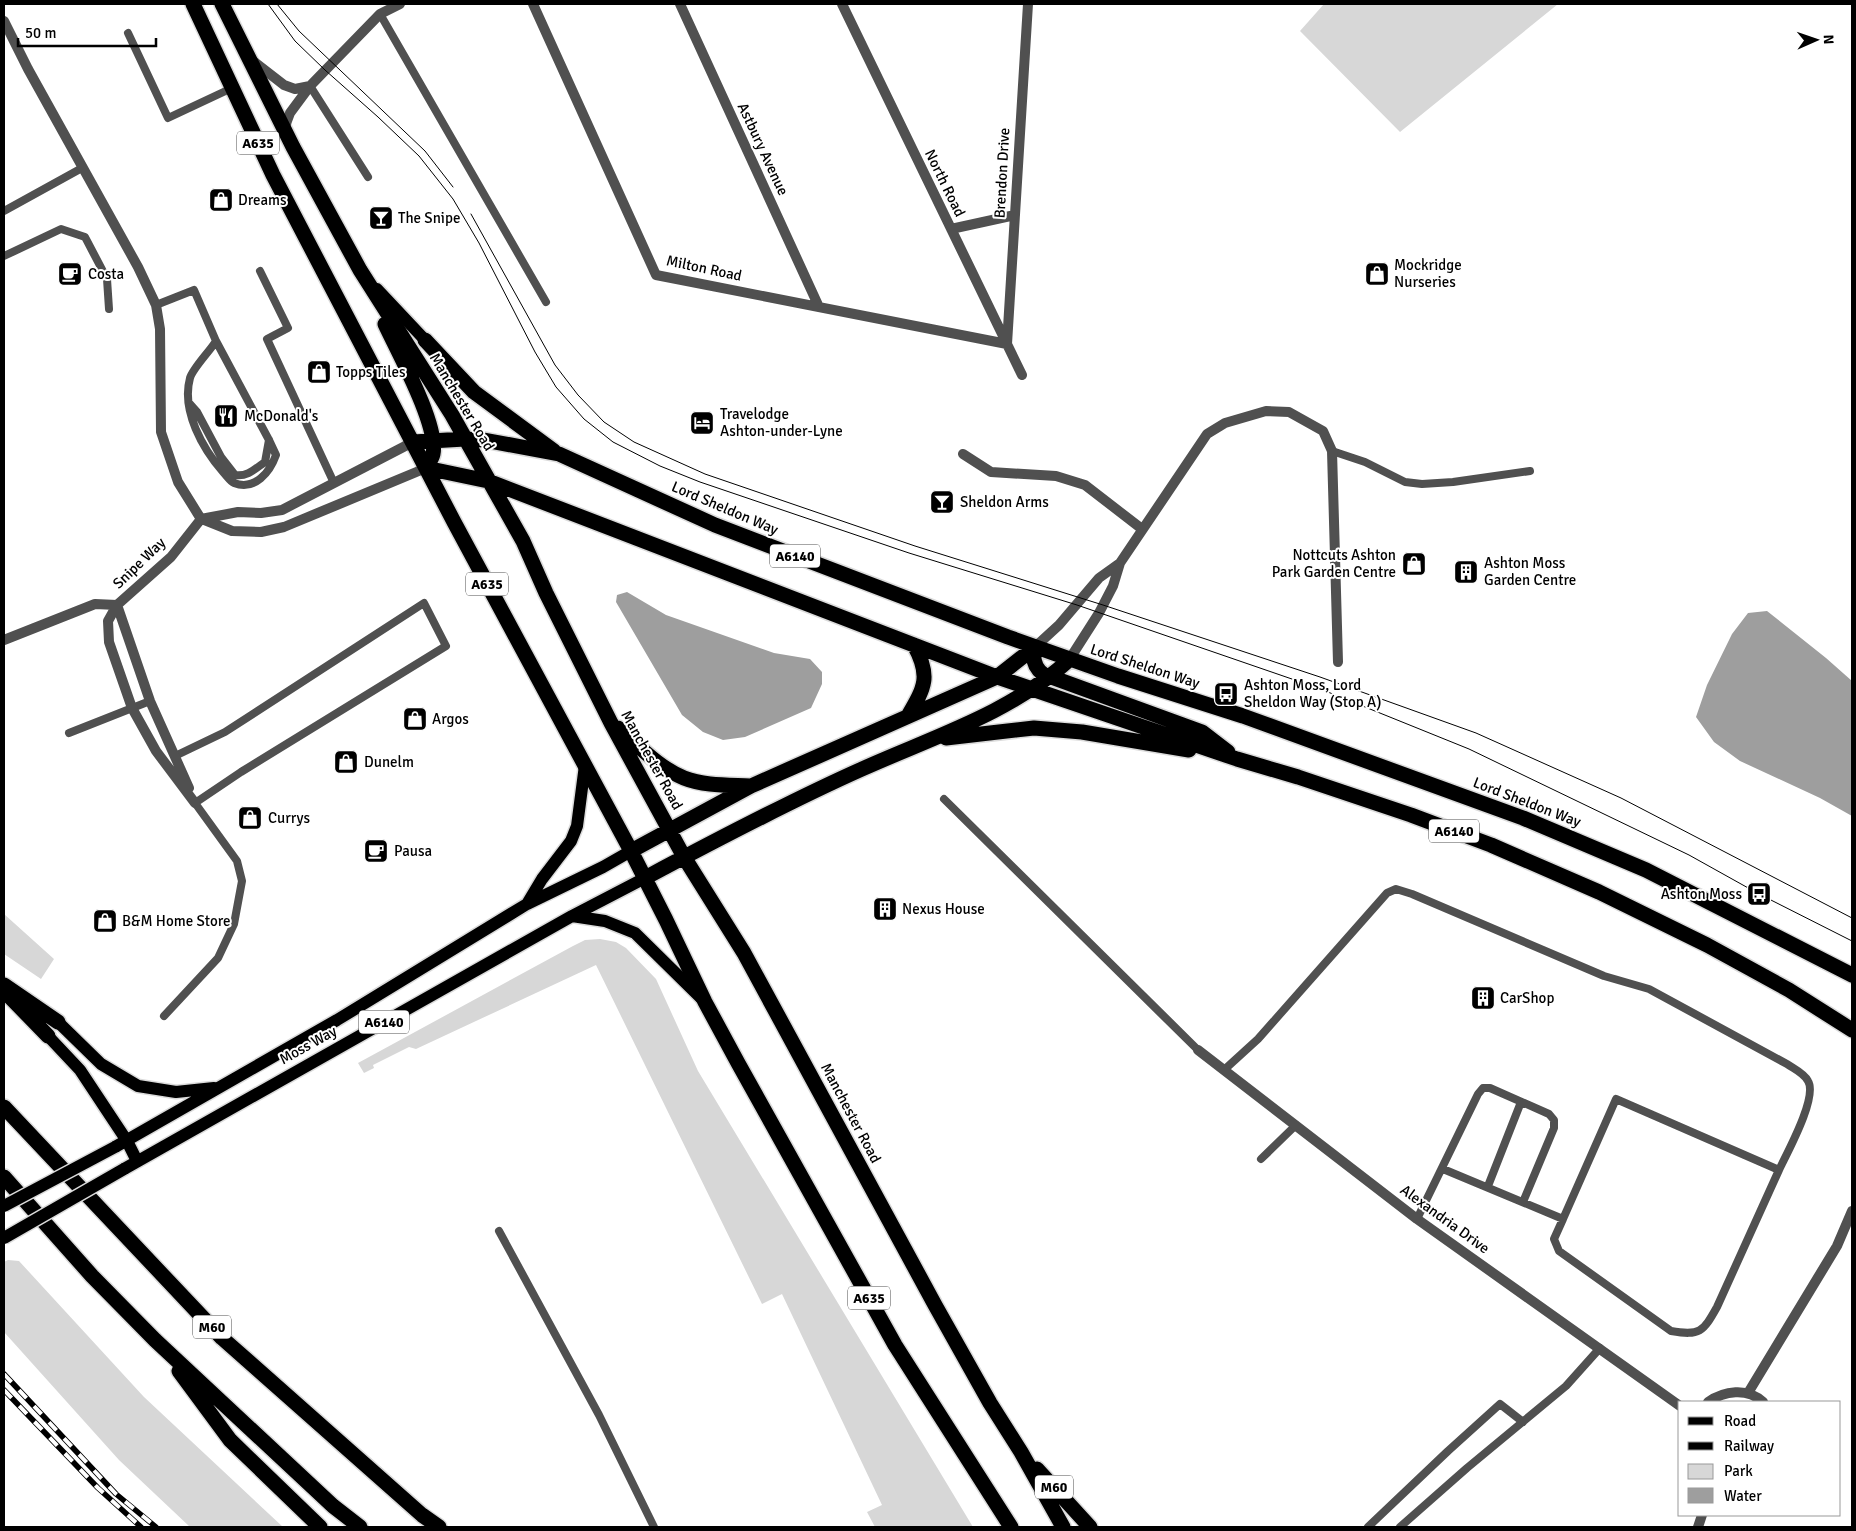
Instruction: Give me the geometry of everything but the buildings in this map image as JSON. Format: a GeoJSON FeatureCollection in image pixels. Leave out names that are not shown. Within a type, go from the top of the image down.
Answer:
{"type":"FeatureCollection","features":[{"type":"Feature","properties":{"kind":"highway","name":"A635"},"geometry":{"type":"LineString","coordinates":[[193,4],[273,175],[426,468],[631,851],[705,1002],[895,1345],[1011,1527]]}},
{"type":"Feature","properties":{"kind":"highway","name":"Manchester Road"},"geometry":{"type":"LineString","coordinates":[[222,4],[284,129],[360,270],[452,415],[523,541],[546,594],[611,723],[671,830],[684,857],[744,953],[935,1305],[990,1403],[1021,1452],[1062,1527]]}},
{"type":"Feature","properties":{"kind":"highway"},"geometry":{"type":"LineString","coordinates":[[360,270],[425,410],[433,441],[433,455],[426,468]]}},
{"type":"Feature","properties":{"kind":"highway"},"geometry":{"type":"LineString","coordinates":[[425,340],[474,392],[559,454]]}},
{"type":"Feature","properties":{"kind":"highway","name":"Lord Sheldon Way"},"geometry":{"type":"LineString","coordinates":[[413,442],[464,439],[484,440],[559,454],[715,525],[1069,660],[1243,716],[1523,818],[1646,870],[1852,975]]}},
{"type":"Feature","properties":{"kind":"highway","name":"A6140"},"geometry":{"type":"LineString","coordinates":[[426,468],[488,481],[1030,689],[1411,815],[1491,845],[1590,888],[1707,945],[1789,990],[1852,1030]]}},
{"type":"Feature","properties":{"kind":"highway"},"geometry":{"type":"LineString","coordinates":[[908,716],[920,696],[924,677],[922,660],[914,645]]}},
{"type":"Feature","properties":{"kind":"highway"},"geometry":{"type":"LineString","coordinates":[[1035,647],[1033,653],[1035,666],[1043,674],[1202,732],[1237,759]]}},
{"type":"Feature","properties":{"kind":"highway","name":"A6140"},"geometry":{"type":"LineString","coordinates":[[631,851],[751,786],[997,677],[1035,647]]}},
{"type":"Feature","properties":{"kind":"highway","name":"A6140"},"geometry":{"type":"LineString","coordinates":[[684,857],[730,832],[853,773],[932,740],[998,709],[1050,677],[1069,660]]}},
{"type":"Feature","properties":{"kind":"highway"},"geometry":{"type":"LineString","coordinates":[[611,723],[665,767],[684,778],[710,784],[751,786]]}},
{"type":"Feature","properties":{"kind":"highway"},"geometry":{"type":"LineString","coordinates":[[932,740],[1034,728],[1082,732],[1237,759]]}},
{"type":"Feature","properties":{"kind":"highway","name":"Moss Way"},"geometry":{"type":"LineString","coordinates":[[645,878],[684,857]]}},
{"type":"Feature","properties":{"kind":"highway"},"geometry":{"type":"LineString","coordinates":[[4,985],[58,1022]]}},
{"type":"Feature","properties":{"kind":"highway"},"geometry":{"type":"LineString","coordinates":[[4,990],[48,1036]]}},
{"type":"Feature","properties":{"kind":"highway","name":"M60"},"geometry":{"type":"LineString","coordinates":[[4,1107],[31,1138],[222,1338],[422,1515],[439,1527]]}},
{"type":"Feature","properties":{"kind":"highway"},"geometry":{"type":"LineString","coordinates":[[4,1177],[92,1276],[155,1340],[333,1506],[360,1527]]}},
{"type":"Feature","properties":{"kind":"highway"},"geometry":{"type":"LineString","coordinates":[[155,1340],[230,1440],[320,1527]]}},
{"type":"Feature","properties":{"kind":"highway","name":"M60"},"geometry":{"type":"LineString","coordinates":[[1021,1452],[1090,1527]]}},
{"type":"Feature","properties":{"kind":"main road"},"geometry":{"type":"LineString","coordinates":[[360,270],[425,340]]}},
{"type":"Feature","properties":{"kind":"main road"},"geometry":{"type":"LineString","coordinates":[[527,904],[542,879],[571,841],[576,826],[585,765]]}},
{"type":"Feature","properties":{"kind":"main road","name":"Moss Way"},"geometry":{"type":"LineString","coordinates":[[4,1206],[121,1144],[221,1087],[337,1020],[527,904],[603,867],[631,851]]}},
{"type":"Feature","properties":{"kind":"main road","name":"Moss Way"},"geometry":{"type":"LineString","coordinates":[[4,1238],[572,916],[645,878]]}},
{"type":"Feature","properties":{"kind":"main road"},"geometry":{"type":"LineString","coordinates":[[572,916],[605,921],[635,933],[705,1002]]}},
{"type":"Feature","properties":{"kind":"main road"},"geometry":{"type":"LineString","coordinates":[[58,1022],[101,1064],[138,1086],[176,1092],[221,1087]]}},
{"type":"Feature","properties":{"kind":"main road"},"geometry":{"type":"LineString","coordinates":[[48,1036],[80,1070],[121,1144],[137,1161]]}},
{"type":"Feature","properties":{"kind":"street"},"geometry":{"type":"LineString","coordinates":[[284,129],[290,114],[310,86],[377,9],[400,4]]}},
{"type":"Feature","properties":{"kind":"street","name":"Milton Road"},"geometry":{"type":"LineString","coordinates":[[533,4],[656,275],[1007,344]]}},
{"type":"Feature","properties":{"kind":"street","name":"Astbury Avenue"},"geometry":{"type":"LineString","coordinates":[[680,4],[819,307]]}},
{"type":"Feature","properties":{"kind":"street","name":"North Road"},"geometry":{"type":"LineString","coordinates":[[842,4],[1022,375]]}},
{"type":"Feature","properties":{"kind":"street","name":"Brendon Drive"},"geometry":{"type":"LineString","coordinates":[[1007,344],[1028,4]]}},
{"type":"Feature","properties":{"kind":"street"},"geometry":{"type":"LineString","coordinates":[[4,21],[28,69],[138,267],[156,305],[160,329],[161,432],[178,482],[201,519],[232,532],[261,532],[284,527],[426,468]]}},
{"type":"Feature","properties":{"kind":"street"},"geometry":{"type":"LineString","coordinates":[[249,58],[284,85],[295,89],[310,86]]}},
{"type":"Feature","properties":{"kind":"street"},"geometry":{"type":"LineString","coordinates":[[951,229],[1015,215]]}},
{"type":"Feature","properties":{"kind":"street"},"geometry":{"type":"LineString","coordinates":[[1069,660],[1113,586],[1120,563],[1206,434],[1225,423],[1266,411],[1289,412],[1323,431],[1332,451],[1338,662]]}},
{"type":"Feature","properties":{"kind":"street"},"geometry":{"type":"LineString","coordinates":[[201,519],[238,512],[261,513],[282,510],[413,442]]}},
{"type":"Feature","properties":{"kind":"street"},"geometry":{"type":"LineString","coordinates":[[963,454],[991,472],[1056,476],[1085,485],[1142,529]]}},
{"type":"Feature","properties":{"kind":"street","name":"Snipe Way"},"geometry":{"type":"LineString","coordinates":[[4,640],[95,604],[117,605],[171,557],[201,519]]}},
{"type":"Feature","properties":{"kind":"street"},"geometry":{"type":"LineString","coordinates":[[1035,647],[1059,625],[1099,578],[1120,563]]}},
{"type":"Feature","properties":{"kind":"street"},"geometry":{"type":"LineString","coordinates":[[117,605],[150,701],[195,803]]}},
{"type":"Feature","properties":{"kind":"street"},"geometry":{"type":"LineString","coordinates":[[117,605],[108,621],[109,642],[132,708],[156,751],[195,803]]}},
{"type":"Feature","properties":{"kind":"street","name":"Alexandria Drive"},"geometry":{"type":"LineString","coordinates":[[1198,1050],[1418,1219],[1678,1405]]}},
{"type":"Feature","properties":{"kind":"street"},"geometry":{"type":"LineString","coordinates":[[1748,1393],[1837,1246],[1852,1211]]}},
{"type":"Feature","properties":{"kind":"street"},"geometry":{"type":"LineString","coordinates":[[1837,1246],[1852,1229]]}},
{"type":"Feature","properties":{"kind":"street"},"geometry":{"type":"LineString","coordinates":[[1710,1401],[1724,1393],[1738,1392],[1748,1393],[1761,1401]]}},
{"type":"Feature","properties":{"kind":"lane"},"geometry":{"type":"LineString","coordinates":[[377,9],[546,302]]}},
{"type":"Feature","properties":{"kind":"lane"},"geometry":{"type":"LineString","coordinates":[[128,33],[168,118],[232,88]]}},
{"type":"Feature","properties":{"kind":"lane"},"geometry":{"type":"LineString","coordinates":[[310,86],[368,177]]}},
{"type":"Feature","properties":{"kind":"lane"},"geometry":{"type":"LineString","coordinates":[[4,211],[82,168]]}},
{"type":"Feature","properties":{"kind":"lane"},"geometry":{"type":"LineString","coordinates":[[4,256],[61,229],[85,236],[107,279],[109,309]]}},
{"type":"Feature","properties":{"kind":"lane"},"geometry":{"type":"LineString","coordinates":[[260,271],[288,328],[267,340],[334,483]]}},
{"type":"Feature","properties":{"kind":"lane"},"geometry":{"type":"LineString","coordinates":[[156,305],[194,290],[216,341],[276,455],[272,468],[257,482],[246,485],[232,482],[211,458],[192,418],[188,402],[190,377],[216,341]]}},
{"type":"Feature","properties":{"kind":"lane"},"geometry":{"type":"LineString","coordinates":[[1332,451],[1366,462],[1406,482],[1422,484],[1453,482],[1530,470]]}},
{"type":"Feature","properties":{"kind":"lane"},"geometry":{"type":"LineString","coordinates":[[164,1016],[218,958],[234,924],[242,881],[238,861],[195,803],[241,772],[446,646],[424,603],[225,732],[175,756]]}},
{"type":"Feature","properties":{"kind":"lane"},"geometry":{"type":"LineString","coordinates":[[69,733],[150,701]]}},
{"type":"Feature","properties":{"kind":"lane"},"geometry":{"type":"LineString","coordinates":[[944,799],[1198,1050]]}},
{"type":"Feature","properties":{"kind":"lane"},"geometry":{"type":"LineString","coordinates":[[1224,1070],[1258,1039],[1387,893],[1396,889],[1412,894],[1604,976],[1649,989],[1787,1064],[1809,1081],[1811,1095],[1806,1112],[1717,1307],[1709,1322],[1699,1332],[1686,1334],[1671,1331],[1560,1251],[1554,1239],[1616,1099],[1779,1170]]}},
{"type":"Feature","properties":{"kind":"lane"},"geometry":{"type":"LineString","coordinates":[[1418,1219],[1478,1094],[1483,1088],[1490,1088],[1549,1114],[1554,1120],[1554,1128],[1523,1202]]}},
{"type":"Feature","properties":{"kind":"lane"},"geometry":{"type":"LineString","coordinates":[[1488,1186],[1521,1102]]}},
{"type":"Feature","properties":{"kind":"lane"},"geometry":{"type":"LineString","coordinates":[[1261,1158],[1296,1126]]}},
{"type":"Feature","properties":{"kind":"lane"},"geometry":{"type":"LineString","coordinates":[[1442,1168],[1563,1218]]}},
{"type":"Feature","properties":{"kind":"lane"},"geometry":{"type":"LineString","coordinates":[[499,1231],[599,1415],[654,1527]]}},
{"type":"Feature","properties":{"kind":"lane"},"geometry":{"type":"LineString","coordinates":[[1400,1527],[1467,1468],[1566,1386],[1600,1348]]}},
{"type":"Feature","properties":{"kind":"lane"},"geometry":{"type":"LineString","coordinates":[[1368,1527],[1500,1404],[1523,1422]]}},
{"type":"Feature","properties":{"kind":"green space"},"geometry":{"type":"Polygon","coordinates":[[[1324,4],[1558,4],[1400,132],[1300,31],[1324,4]]]}},
{"type":"Feature","properties":{"kind":"green space"},"geometry":{"type":"Polygon","coordinates":[[[4,914],[54,959],[41,979],[4,954],[4,914]]]}},
{"type":"Feature","properties":{"kind":"green space"},"geometry":{"type":"Polygon","coordinates":[[[600,939],[616,942],[626,948],[656,979],[698,1071],[973,1527],[875,1527],[867,1512],[882,1505],[782,1294],[762,1304],[596,965],[416,1049],[409,1047],[373,1065],[374,1068],[364,1073],[358,1063],[573,946],[585,940],[600,939]]]}},
{"type":"Feature","properties":{"kind":"green space"},"geometry":{"type":"Polygon","coordinates":[[[8,1260],[19,1261],[144,1397],[283,1527],[190,1527],[119,1460],[4,1332],[4,1262],[8,1260]]]}},
{"type":"Feature","properties":{"kind":"water"},"geometry":{"type":"Polygon","coordinates":[[[627,592],[666,615],[774,653],[810,659],[822,672],[822,684],[811,708],[745,737],[723,740],[703,732],[682,715],[616,602],[617,595],[627,592]]]}},
{"type":"Feature","properties":{"kind":"water"},"geometry":{"type":"Polygon","coordinates":[[[1767,611],[1852,681],[1852,816],[1820,798],[1740,761],[1714,742],[1696,717],[1707,685],[1732,634],[1748,613],[1767,611]]]}},
{"type":"Feature","properties":{"kind":"tram line"},"geometry":{"type":"LineString","coordinates":[[268,4],[295,41],[419,156],[453,199],[479,243],[535,352],[556,387],[584,419],[613,442],[660,466],[700,482],[909,553],[1077,605],[1318,688],[1469,749],[1689,855],[1759,894],[1852,941]]}},
{"type":"Feature","properties":{"kind":"tram line"},"geometry":{"type":"LineString","coordinates":[[277,4],[299,31],[425,151],[453,187]]}},
{"type":"Feature","properties":{"kind":"tram line"},"geometry":{"type":"LineString","coordinates":[[471,214],[555,365],[578,395],[604,422],[634,442],[705,474],[915,546],[1103,605],[1320,677],[1476,733],[1621,798],[1852,918]]}},
{"type":"Feature","properties":{"kind":"railway"},"geometry":{"type":"LineString","coordinates":[[4,1374],[116,1494],[156,1527]]}},
{"type":"Feature","properties":{"kind":"railway"},"geometry":{"type":"LineString","coordinates":[[4,1390],[98,1488],[141,1527]]}},
{"type":"Feature","properties":{"kind":"place","name":"Dreams"},"geometry":{"type":"Point","coordinates":[221,200]}},
{"type":"Feature","properties":{"kind":"place","name":"The Snipe"},"geometry":{"type":"Point","coordinates":[381,218]}},
{"type":"Feature","properties":{"kind":"place","name":"Costa"},"geometry":{"type":"Point","coordinates":[70,274]}},
{"type":"Feature","properties":{"kind":"place","name":"Mockridge Nurseries"},"geometry":{"type":"Point","coordinates":[1377,274]}},
{"type":"Feature","properties":{"kind":"place","name":"Topps Tiles"},"geometry":{"type":"Point","coordinates":[319,372]}},
{"type":"Feature","properties":{"kind":"place","name":"McDonald's"},"geometry":{"type":"Point","coordinates":[226,416]}},
{"type":"Feature","properties":{"kind":"place","name":"Travelodge Ashton-under-Lyne"},"geometry":{"type":"Point","coordinates":[702,423]}},
{"type":"Feature","properties":{"kind":"place","name":"Sheldon Arms"},"geometry":{"type":"Point","coordinates":[942,502]}},
{"type":"Feature","properties":{"kind":"place","name":"Nottcuts Ashton Park Garden Centre"},"geometry":{"type":"Point","coordinates":[1414,564]}},
{"type":"Feature","properties":{"kind":"place","name":"Ashton Moss Garden Centre"},"geometry":{"type":"Point","coordinates":[1466,572]}},
{"type":"Feature","properties":{"kind":"place","name":"Ashton Moss, Lord Sheldon Way (Stop A)"},"geometry":{"type":"Point","coordinates":[1226,694]}},
{"type":"Feature","properties":{"kind":"place","name":"Argos"},"geometry":{"type":"Point","coordinates":[415,719]}},
{"type":"Feature","properties":{"kind":"place","name":"Dunelm"},"geometry":{"type":"Point","coordinates":[346,762]}},
{"type":"Feature","properties":{"kind":"place","name":"Currys"},"geometry":{"type":"Point","coordinates":[250,818]}},
{"type":"Feature","properties":{"kind":"place","name":"Pausa"},"geometry":{"type":"Point","coordinates":[376,851]}},
{"type":"Feature","properties":{"kind":"place","name":"Ashton Moss"},"geometry":{"type":"Point","coordinates":[1759,894]}},
{"type":"Feature","properties":{"kind":"place","name":"Nexus House"},"geometry":{"type":"Point","coordinates":[885,909]}},
{"type":"Feature","properties":{"kind":"place","name":"B&M Home Store"},"geometry":{"type":"Point","coordinates":[105,921]}},
{"type":"Feature","properties":{"kind":"place","name":"CarShop"},"geometry":{"type":"Point","coordinates":[1483,998]}}]}
